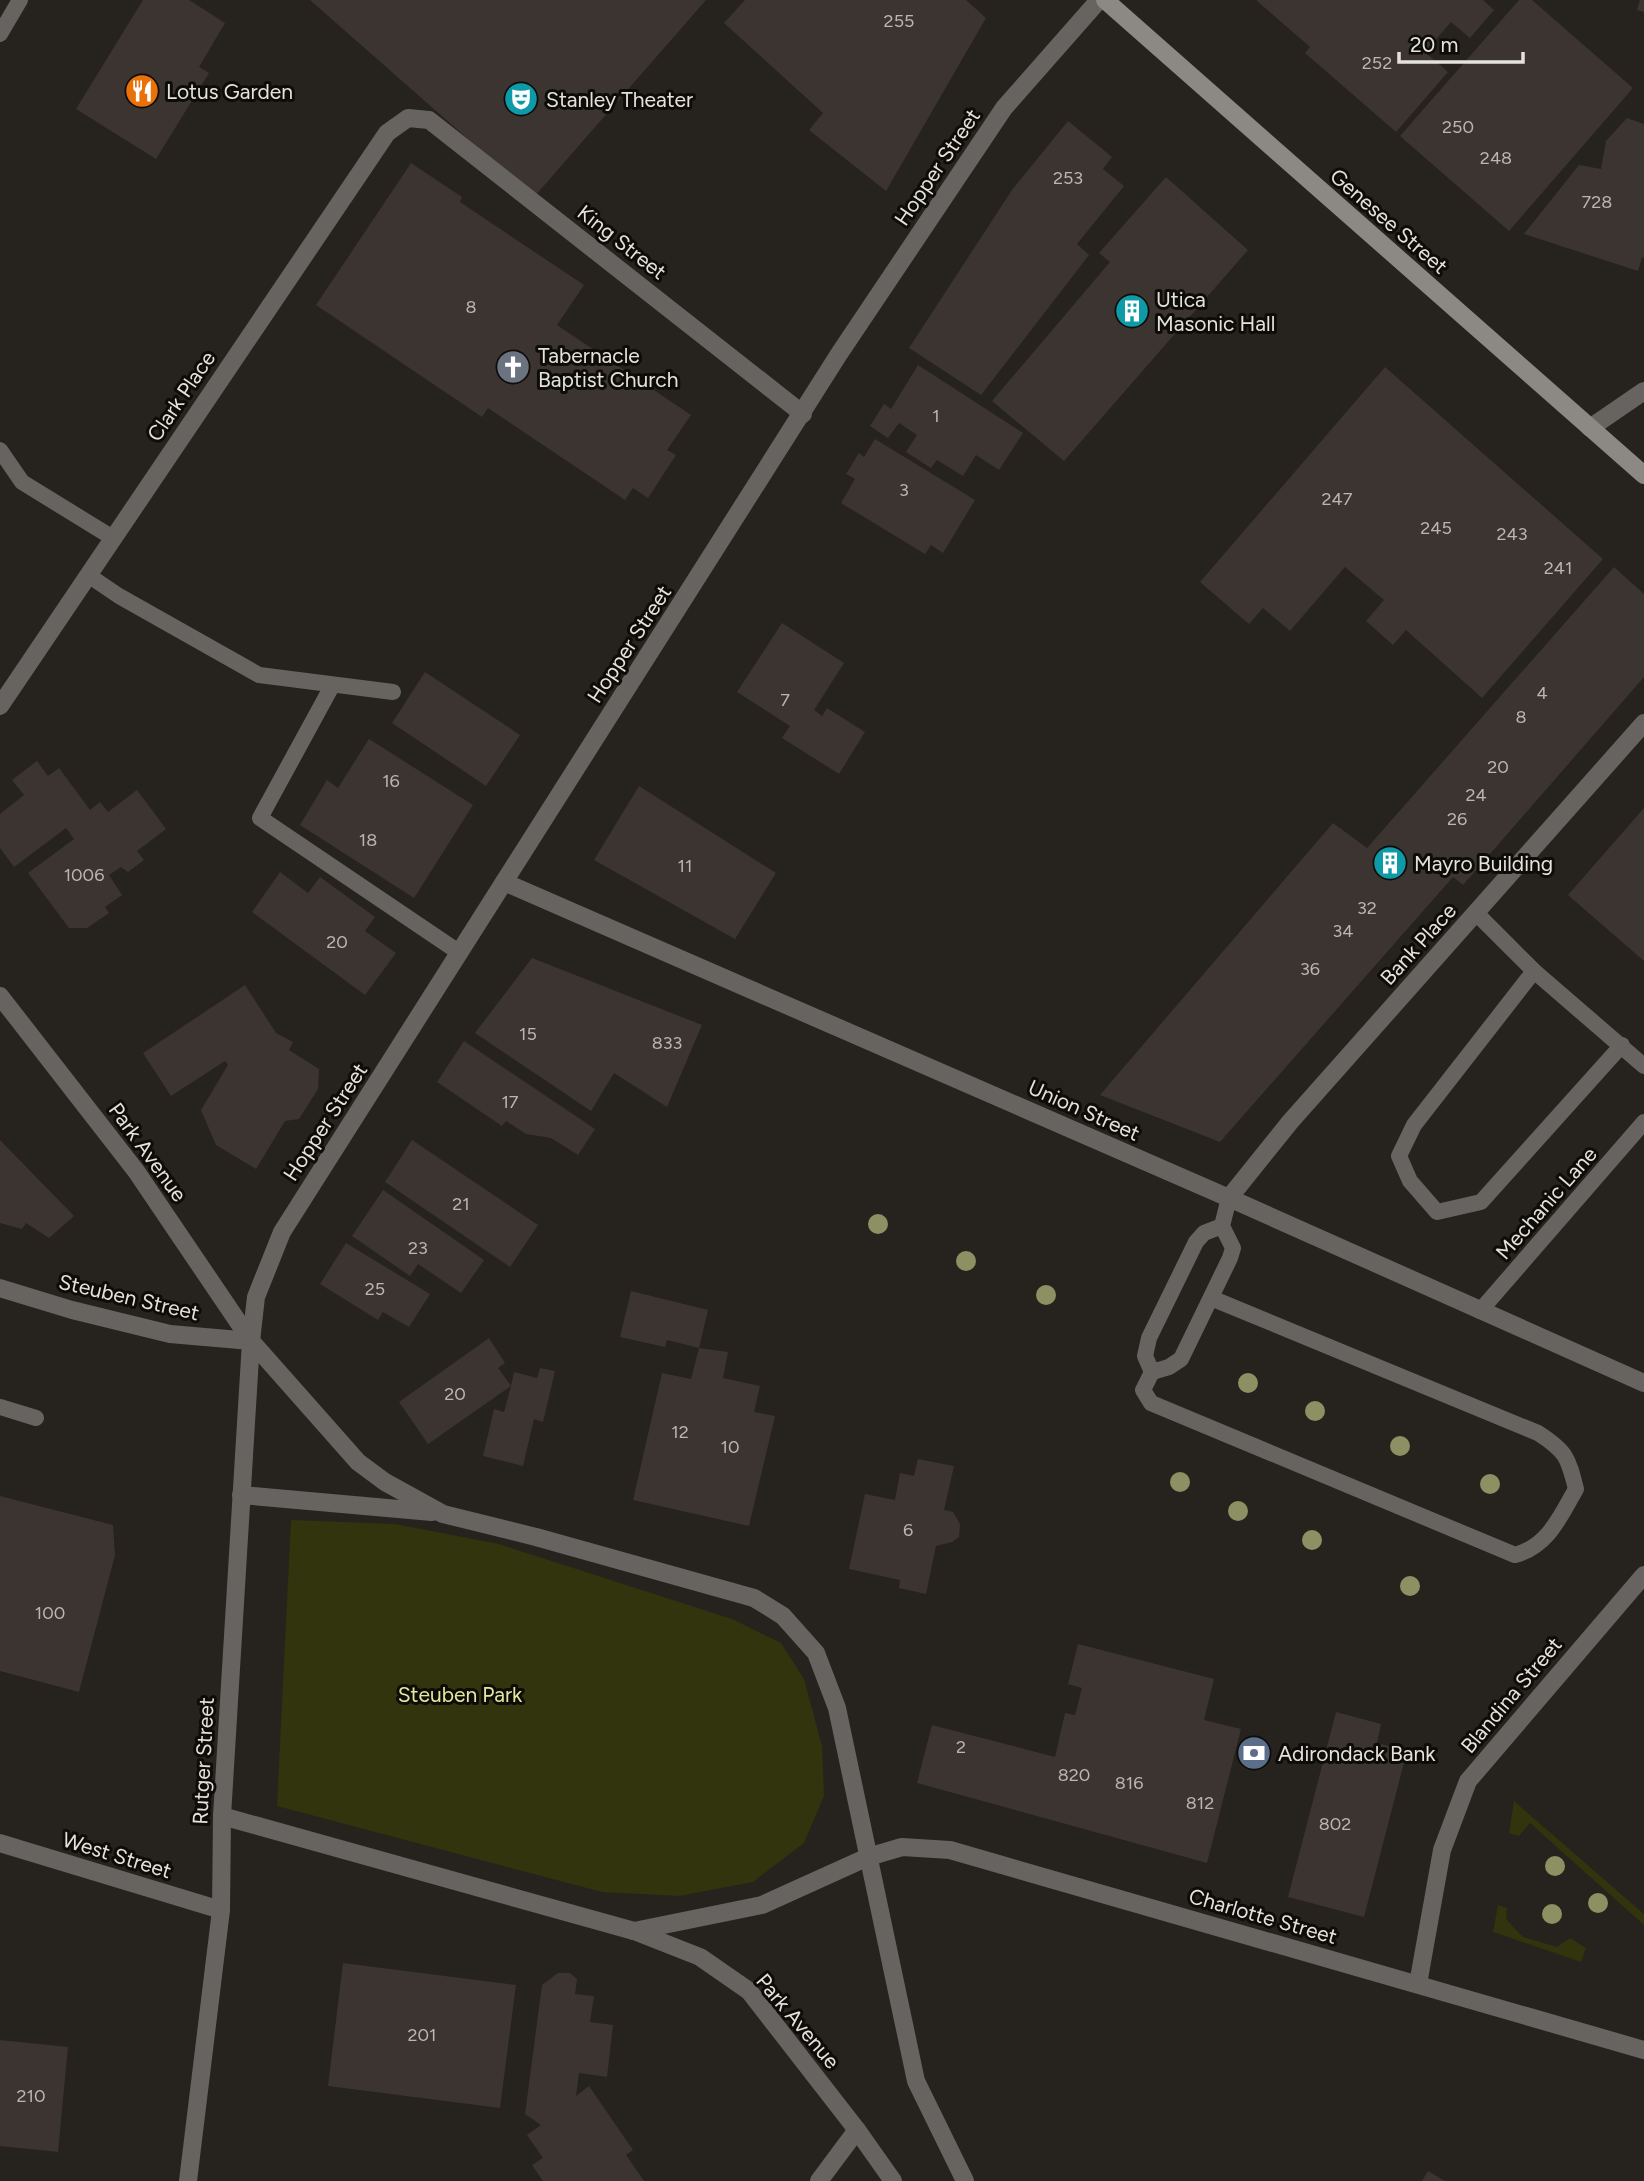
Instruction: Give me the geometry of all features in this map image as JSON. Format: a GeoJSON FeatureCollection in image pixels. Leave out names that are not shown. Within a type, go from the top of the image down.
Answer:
{"type":"FeatureCollection","features":[{"type":"Feature","properties":{"kind":"main road","name":"Genesee Street"},"geometry":{"type":"LineString","coordinates":[[1105,0],[1644,475]]}},
{"type":"Feature","properties":{"kind":"street","name":"Hopper Street"},"geometry":{"type":"LineString","coordinates":[[251,1341],[256,1297],[282,1231],[839,354],[1004,108],[1100,0]]}},
{"type":"Feature","properties":{"kind":"street","name":"King Street"},"geometry":{"type":"LineString","coordinates":[[408,118],[429,120],[803,414]]}},
{"type":"Feature","properties":{"kind":"street","name":"Clark Place"},"geometry":{"type":"LineString","coordinates":[[0,706],[387,133],[408,118]]}},
{"type":"Feature","properties":{"kind":"street"},"geometry":{"type":"LineString","coordinates":[[1590,428],[1644,391]]}},
{"type":"Feature","properties":{"kind":"street","name":"Bank Place"},"geometry":{"type":"LineString","coordinates":[[1229,1198],[1290,1122],[1644,723]]}},
{"type":"Feature","properties":{"kind":"street","name":"Union Street"},"geometry":{"type":"LineString","coordinates":[[504,882],[1229,1198],[1644,1383]]}},
{"type":"Feature","properties":{"kind":"street","name":"Park Avenue"},"geometry":{"type":"LineString","coordinates":[[0,996],[136,1171],[251,1341]]}},
{"type":"Feature","properties":{"kind":"street","name":"Steuben Street"},"geometry":{"type":"LineString","coordinates":[[0,1289],[170,1334],[251,1341]]}},
{"type":"Feature","properties":{"kind":"street"},"geometry":{"type":"LineString","coordinates":[[251,1341],[358,1462],[385,1482],[443,1514]]}},
{"type":"Feature","properties":{"kind":"street","name":"Rutger Street"},"geometry":{"type":"LineString","coordinates":[[188,2181],[220,1910],[222,1816],[251,1341]]}},
{"type":"Feature","properties":{"kind":"street"},"geometry":{"type":"LineString","coordinates":[[241,1495],[443,1514],[536,1536],[754,1598],[783,1616],[816,1653],[837,1709],[916,2081],[965,2181]]}},
{"type":"Feature","properties":{"kind":"street","name":"Blandina Street"},"geometry":{"type":"LineString","coordinates":[[1418,1983],[1442,1850],[1468,1781],[1644,1575]]}},
{"type":"Feature","properties":{"kind":"street"},"geometry":{"type":"LineString","coordinates":[[222,1816],[634,1931],[762,1905],[868,1857]]}},
{"type":"Feature","properties":{"kind":"street","name":"West Street"},"geometry":{"type":"LineString","coordinates":[[0,1843],[220,1910]]}},
{"type":"Feature","properties":{"kind":"street","name":"Charlotte Street"},"geometry":{"type":"LineString","coordinates":[[868,1857],[902,1847],[950,1850],[1644,2050]]}},
{"type":"Feature","properties":{"kind":"street","name":"Park Avenue"},"geometry":{"type":"LineString","coordinates":[[634,1931],[700,1957],[749,1991],[857,2130],[893,2181]]}},
{"type":"Feature","properties":{"kind":"street"},"geometry":{"type":"LineString","coordinates":[[819,2181],[857,2130]]}},
{"type":"Feature","properties":{"kind":"lane"},"geometry":{"type":"LineString","coordinates":[[0,34],[20,0]]}},
{"type":"Feature","properties":{"kind":"lane"},"geometry":{"type":"LineString","coordinates":[[0,450],[22,482],[113,538]]}},
{"type":"Feature","properties":{"kind":"lane"},"geometry":{"type":"LineString","coordinates":[[88,575],[119,596],[259,675],[393,692]]}},
{"type":"Feature","properties":{"kind":"lane"},"geometry":{"type":"LineString","coordinates":[[332,685],[260,818],[460,953]]}},
{"type":"Feature","properties":{"kind":"lane"},"geometry":{"type":"LineString","coordinates":[[1476,914],[1534,971],[1644,1066]]}},
{"type":"Feature","properties":{"kind":"lane"},"geometry":{"type":"LineString","coordinates":[[1534,971],[1414,1125],[1399,1156],[1410,1181],[1437,1212],[1481,1202],[1622,1045]]}},
{"type":"Feature","properties":{"kind":"lane","name":"Mechanic Lane"},"geometry":{"type":"LineString","coordinates":[[1480,1311],[1644,1122]]}},
{"type":"Feature","properties":{"kind":"lane"},"geometry":{"type":"LineString","coordinates":[[1211,1298],[1538,1433],[1559,1446],[1570,1467],[1576,1489],[1550,1534],[1529,1552],[1515,1555],[1151,1403],[1143,1390],[1152,1372],[1169,1367],[1181,1359],[1230,1258],[1233,1248],[1222,1226],[1229,1198]]}},
{"type":"Feature","properties":{"kind":"lane"},"geometry":{"type":"LineString","coordinates":[[1152,1372],[1144,1356],[1149,1338],[1196,1242],[1204,1233],[1222,1226]]}},
{"type":"Feature","properties":{"kind":"lane"},"geometry":{"type":"LineString","coordinates":[[0,1407],[36,1418]]}},
{"type":"Feature","properties":{"kind":"green space","name":"Steuben Park"},"geometry":{"type":"Polygon","coordinates":[[[291,1520],[395,1524],[499,1544],[732,1619],[781,1643],[804,1679],[822,1746],[824,1796],[804,1843],[753,1882],[679,1896],[602,1892],[277,1806],[291,1520]]]}},
{"type":"Feature","properties":{"kind":"green space"},"geometry":{"type":"Polygon","coordinates":[[[1514,1801],[1644,1914],[1644,1925],[1530,1823],[1519,1836],[1509,1833],[1514,1801]]]}},
{"type":"Feature","properties":{"kind":"green space"},"geometry":{"type":"Polygon","coordinates":[[[1498,1905],[1507,1908],[1506,1919],[1523,1937],[1557,1947],[1570,1938],[1586,1948],[1581,1962],[1493,1932],[1498,1905]]]}},
{"type":"Feature","properties":{"kind":"building","name":"Lotus Garden"},"geometry":{"type":"Polygon","coordinates":[[[143,0],[189,0],[225,23],[199,67],[209,73],[156,159],[76,109],[143,0]]]}},
{"type":"Feature","properties":{"kind":"building","name":"Stanley Theater"},"geometry":{"type":"Polygon","coordinates":[[[310,0],[706,0],[534,197],[310,0]]]}},
{"type":"Feature","properties":{"kind":"building"},"geometry":{"type":"Polygon","coordinates":[[[745,0],[966,0],[986,18],[886,191],[809,130],[823,113],[724,23],[745,0]]]}},
{"type":"Feature","properties":{"kind":"building"},"geometry":{"type":"Polygon","coordinates":[[[1256,0],[1483,0],[1494,10],[1470,38],[1451,22],[1425,52],[1448,72],[1396,132],[1305,53],[1310,47],[1256,0]]]}},
{"type":"Feature","properties":{"kind":"building"},"geometry":{"type":"Polygon","coordinates":[[[1519,0],[1532,0],[1633,88],[1509,231],[1400,136],[1519,0]]]}},
{"type":"Feature","properties":{"kind":"building"},"geometry":{"type":"Polygon","coordinates":[[[1640,0],[1644,0],[1644,12],[1637,10],[1640,0]]]}},
{"type":"Feature","properties":{"kind":"building"},"geometry":{"type":"Polygon","coordinates":[[[1627,118],[1644,124],[1644,258],[1642,257],[1638,271],[1524,234],[1579,165],[1601,169],[1606,141],[1627,118]]]}},
{"type":"Feature","properties":{"kind":"building"},"geometry":{"type":"Polygon","coordinates":[[[1068,121],[1112,157],[1103,169],[1124,186],[1077,244],[1089,255],[981,395],[909,348],[1012,190],[1068,121]]]}},
{"type":"Feature","properties":{"kind":"building","name":"Tabernacle Baptist Church"},"geometry":{"type":"Polygon","coordinates":[[[411,163],[462,197],[460,202],[584,285],[557,325],[691,415],[667,450],[676,455],[648,498],[633,488],[625,500],[488,408],[482,417],[316,305],[411,163]]]}},
{"type":"Feature","properties":{"kind":"building","name":"Utica Masonic Hall"},"geometry":{"type":"Polygon","coordinates":[[[1166,177],[1248,250],[1064,461],[992,401],[1110,262],[1099,253],[1166,177]]]}},
{"type":"Feature","properties":{"kind":"building"},"geometry":{"type":"Polygon","coordinates":[[[918,365],[1023,433],[999,470],[976,455],[963,476],[937,460],[931,468],[906,452],[917,435],[899,423],[888,438],[870,426],[884,404],[891,409],[918,365]]]}},
{"type":"Feature","properties":{"kind":"building"},"geometry":{"type":"Polygon","coordinates":[[[1385,367],[1603,559],[1482,698],[1406,630],[1393,645],[1366,621],[1384,600],[1345,567],[1290,631],[1263,608],[1249,624],[1200,582],[1385,367]]]}},
{"type":"Feature","properties":{"kind":"building"},"geometry":{"type":"Polygon","coordinates":[[[875,439],[975,500],[943,553],[931,545],[925,554],[841,503],[855,479],[846,474],[859,453],[864,457],[875,439]]]}},
{"type":"Feature","properties":{"kind":"building","name":"Mayro Building"},"geometry":{"type":"Polygon","coordinates":[[[1614,567],[1644,594],[1644,677],[1463,885],[1453,877],[1220,1142],[1100,1095],[1333,823],[1367,848],[1614,567]]]}},
{"type":"Feature","properties":{"kind":"building"},"geometry":{"type":"Polygon","coordinates":[[[782,623],[844,663],[814,710],[822,716],[827,708],[865,732],[839,774],[782,738],[790,726],[737,692],[782,623]]]}},
{"type":"Feature","properties":{"kind":"building"},"geometry":{"type":"Polygon","coordinates":[[[425,672],[520,735],[486,786],[392,723],[425,672]]]}},
{"type":"Feature","properties":{"kind":"building"},"geometry":{"type":"Polygon","coordinates":[[[369,739],[473,805],[414,898],[300,825],[327,780],[338,788],[369,739]]]}},
{"type":"Feature","properties":{"kind":"building"},"geometry":{"type":"Polygon","coordinates":[[[37,761],[48,776],[59,768],[90,810],[100,802],[108,812],[137,790],[166,829],[137,851],[144,860],[128,872],[121,867],[109,875],[122,895],[105,907],[109,913],[87,928],[69,928],[28,873],[74,839],[66,828],[14,867],[0,848],[0,814],[24,795],[12,780],[37,761]]]}},
{"type":"Feature","properties":{"kind":"building"},"geometry":{"type":"Polygon","coordinates":[[[639,786],[776,873],[735,939],[594,860],[639,786]]]}},
{"type":"Feature","properties":{"kind":"building"},"geometry":{"type":"Polygon","coordinates":[[[1644,808],[1644,961],[1568,895],[1644,808]]]}},
{"type":"Feature","properties":{"kind":"building"},"geometry":{"type":"Polygon","coordinates":[[[280,872],[308,893],[320,877],[375,917],[365,931],[396,953],[365,995],[252,912],[280,872]]]}},
{"type":"Feature","properties":{"kind":"building"},"geometry":{"type":"Polygon","coordinates":[[[532,958],[702,1025],[667,1107],[614,1073],[591,1111],[475,1033],[532,958]]]}},
{"type":"Feature","properties":{"kind":"building"},"geometry":{"type":"Polygon","coordinates":[[[245,985],[276,1033],[293,1042],[289,1050],[319,1069],[318,1089],[299,1119],[285,1121],[256,1169],[216,1145],[201,1110],[228,1065],[225,1061],[171,1096],[143,1053],[245,985]]]}},
{"type":"Feature","properties":{"kind":"building"},"geometry":{"type":"Polygon","coordinates":[[[464,1041],[595,1129],[578,1155],[551,1138],[526,1134],[506,1121],[502,1126],[437,1082],[464,1041]]]}},
{"type":"Feature","properties":{"kind":"building"},"geometry":{"type":"Polygon","coordinates":[[[0,1140],[74,1216],[49,1238],[26,1223],[22,1229],[0,1223],[0,1140]]]}},
{"type":"Feature","properties":{"kind":"building"},"geometry":{"type":"Polygon","coordinates":[[[412,1140],[538,1225],[510,1267],[385,1182],[412,1140]]]}},
{"type":"Feature","properties":{"kind":"building"},"geometry":{"type":"Polygon","coordinates":[[[383,1190],[484,1260],[461,1293],[418,1264],[410,1276],[352,1236],[383,1190]]]}},
{"type":"Feature","properties":{"kind":"building"},"geometry":{"type":"Polygon","coordinates":[[[346,1243],[430,1294],[409,1327],[383,1312],[378,1320],[320,1284],[346,1243]]]}},
{"type":"Feature","properties":{"kind":"building"},"geometry":{"type":"Polygon","coordinates":[[[631,1291],[708,1310],[699,1348],[667,1340],[665,1347],[620,1337],[631,1291]]]}},
{"type":"Feature","properties":{"kind":"building"},"geometry":{"type":"Polygon","coordinates":[[[489,1338],[505,1363],[498,1368],[511,1386],[428,1444],[399,1402],[489,1338]]]}},
{"type":"Feature","properties":{"kind":"building"},"geometry":{"type":"Polygon","coordinates":[[[699,1348],[728,1352],[723,1378],[760,1386],[754,1412],[775,1416],[749,1526],[633,1500],[662,1373],[691,1379],[699,1348]]]}},
{"type":"Feature","properties":{"kind":"building"},"geometry":{"type":"Polygon","coordinates":[[[540,1368],[555,1371],[543,1422],[534,1419],[523,1466],[483,1456],[494,1409],[504,1412],[514,1372],[537,1378],[540,1368]]]}},
{"type":"Feature","properties":{"kind":"building"},"geometry":{"type":"Polygon","coordinates":[[[918,1459],[954,1466],[944,1510],[953,1512],[960,1524],[959,1537],[952,1542],[936,1546],[926,1594],[899,1588],[900,1580],[849,1569],[865,1494],[895,1500],[900,1473],[914,1476],[918,1459]]]}},
{"type":"Feature","properties":{"kind":"building"},"geometry":{"type":"Polygon","coordinates":[[[0,1496],[113,1525],[115,1555],[79,1692],[0,1671],[0,1496]]]}},
{"type":"Feature","properties":{"kind":"building"},"geometry":{"type":"Polygon","coordinates":[[[1078,1644],[1214,1679],[1204,1720],[1241,1729],[1207,1863],[917,1783],[932,1725],[1055,1757],[1065,1713],[1075,1715],[1082,1688],[1068,1684],[1078,1644]]]}},
{"type":"Feature","properties":{"kind":"building"},"geometry":{"type":"Polygon","coordinates":[[[1336,1712],[1381,1724],[1377,1743],[1407,1751],[1364,1917],[1288,1897],[1336,1712]]]}},
{"type":"Feature","properties":{"kind":"building"},"geometry":{"type":"Polygon","coordinates":[[[343,1963],[516,1985],[500,2108],[328,2086],[343,1963]]]}},
{"type":"Feature","properties":{"kind":"building"},"geometry":{"type":"Polygon","coordinates":[[[558,1973],[570,1973],[577,1979],[575,1994],[594,1996],[590,2022],[613,2025],[607,2077],[579,2073],[576,2096],[589,2086],[633,2150],[626,2155],[644,2181],[543,2181],[532,2165],[543,2158],[527,2135],[541,2125],[525,2114],[542,1985],[558,1973]]]}},
{"type":"Feature","properties":{"kind":"building"},"geometry":{"type":"Polygon","coordinates":[[[0,2040],[68,2047],[58,2152],[0,2146],[0,2040]]]}},
{"type":"Feature","properties":{"kind":"building"},"geometry":{"type":"Polygon","coordinates":[[[1428,2171],[1445,2181],[1422,2181],[1428,2171]]]}},
{"type":"Feature","properties":{"kind":"place","name":"Lotus Garden"},"geometry":{"type":"Point","coordinates":[142,91]}},
{"type":"Feature","properties":{"kind":"place","name":"Stanley Theater"},"geometry":{"type":"Point","coordinates":[521,99]}},
{"type":"Feature","properties":{"kind":"place","name":"Utica Masonic Hall"},"geometry":{"type":"Point","coordinates":[1132,311]}},
{"type":"Feature","properties":{"kind":"place","name":"Tabernacle Baptist Church"},"geometry":{"type":"Point","coordinates":[513,367]}},
{"type":"Feature","properties":{"kind":"place","name":"Mayro Building"},"geometry":{"type":"Point","coordinates":[1390,863]}},
{"type":"Feature","properties":{"kind":"place","name":"Adirondack Bank"},"geometry":{"type":"Point","coordinates":[1254,1753]}}]}
